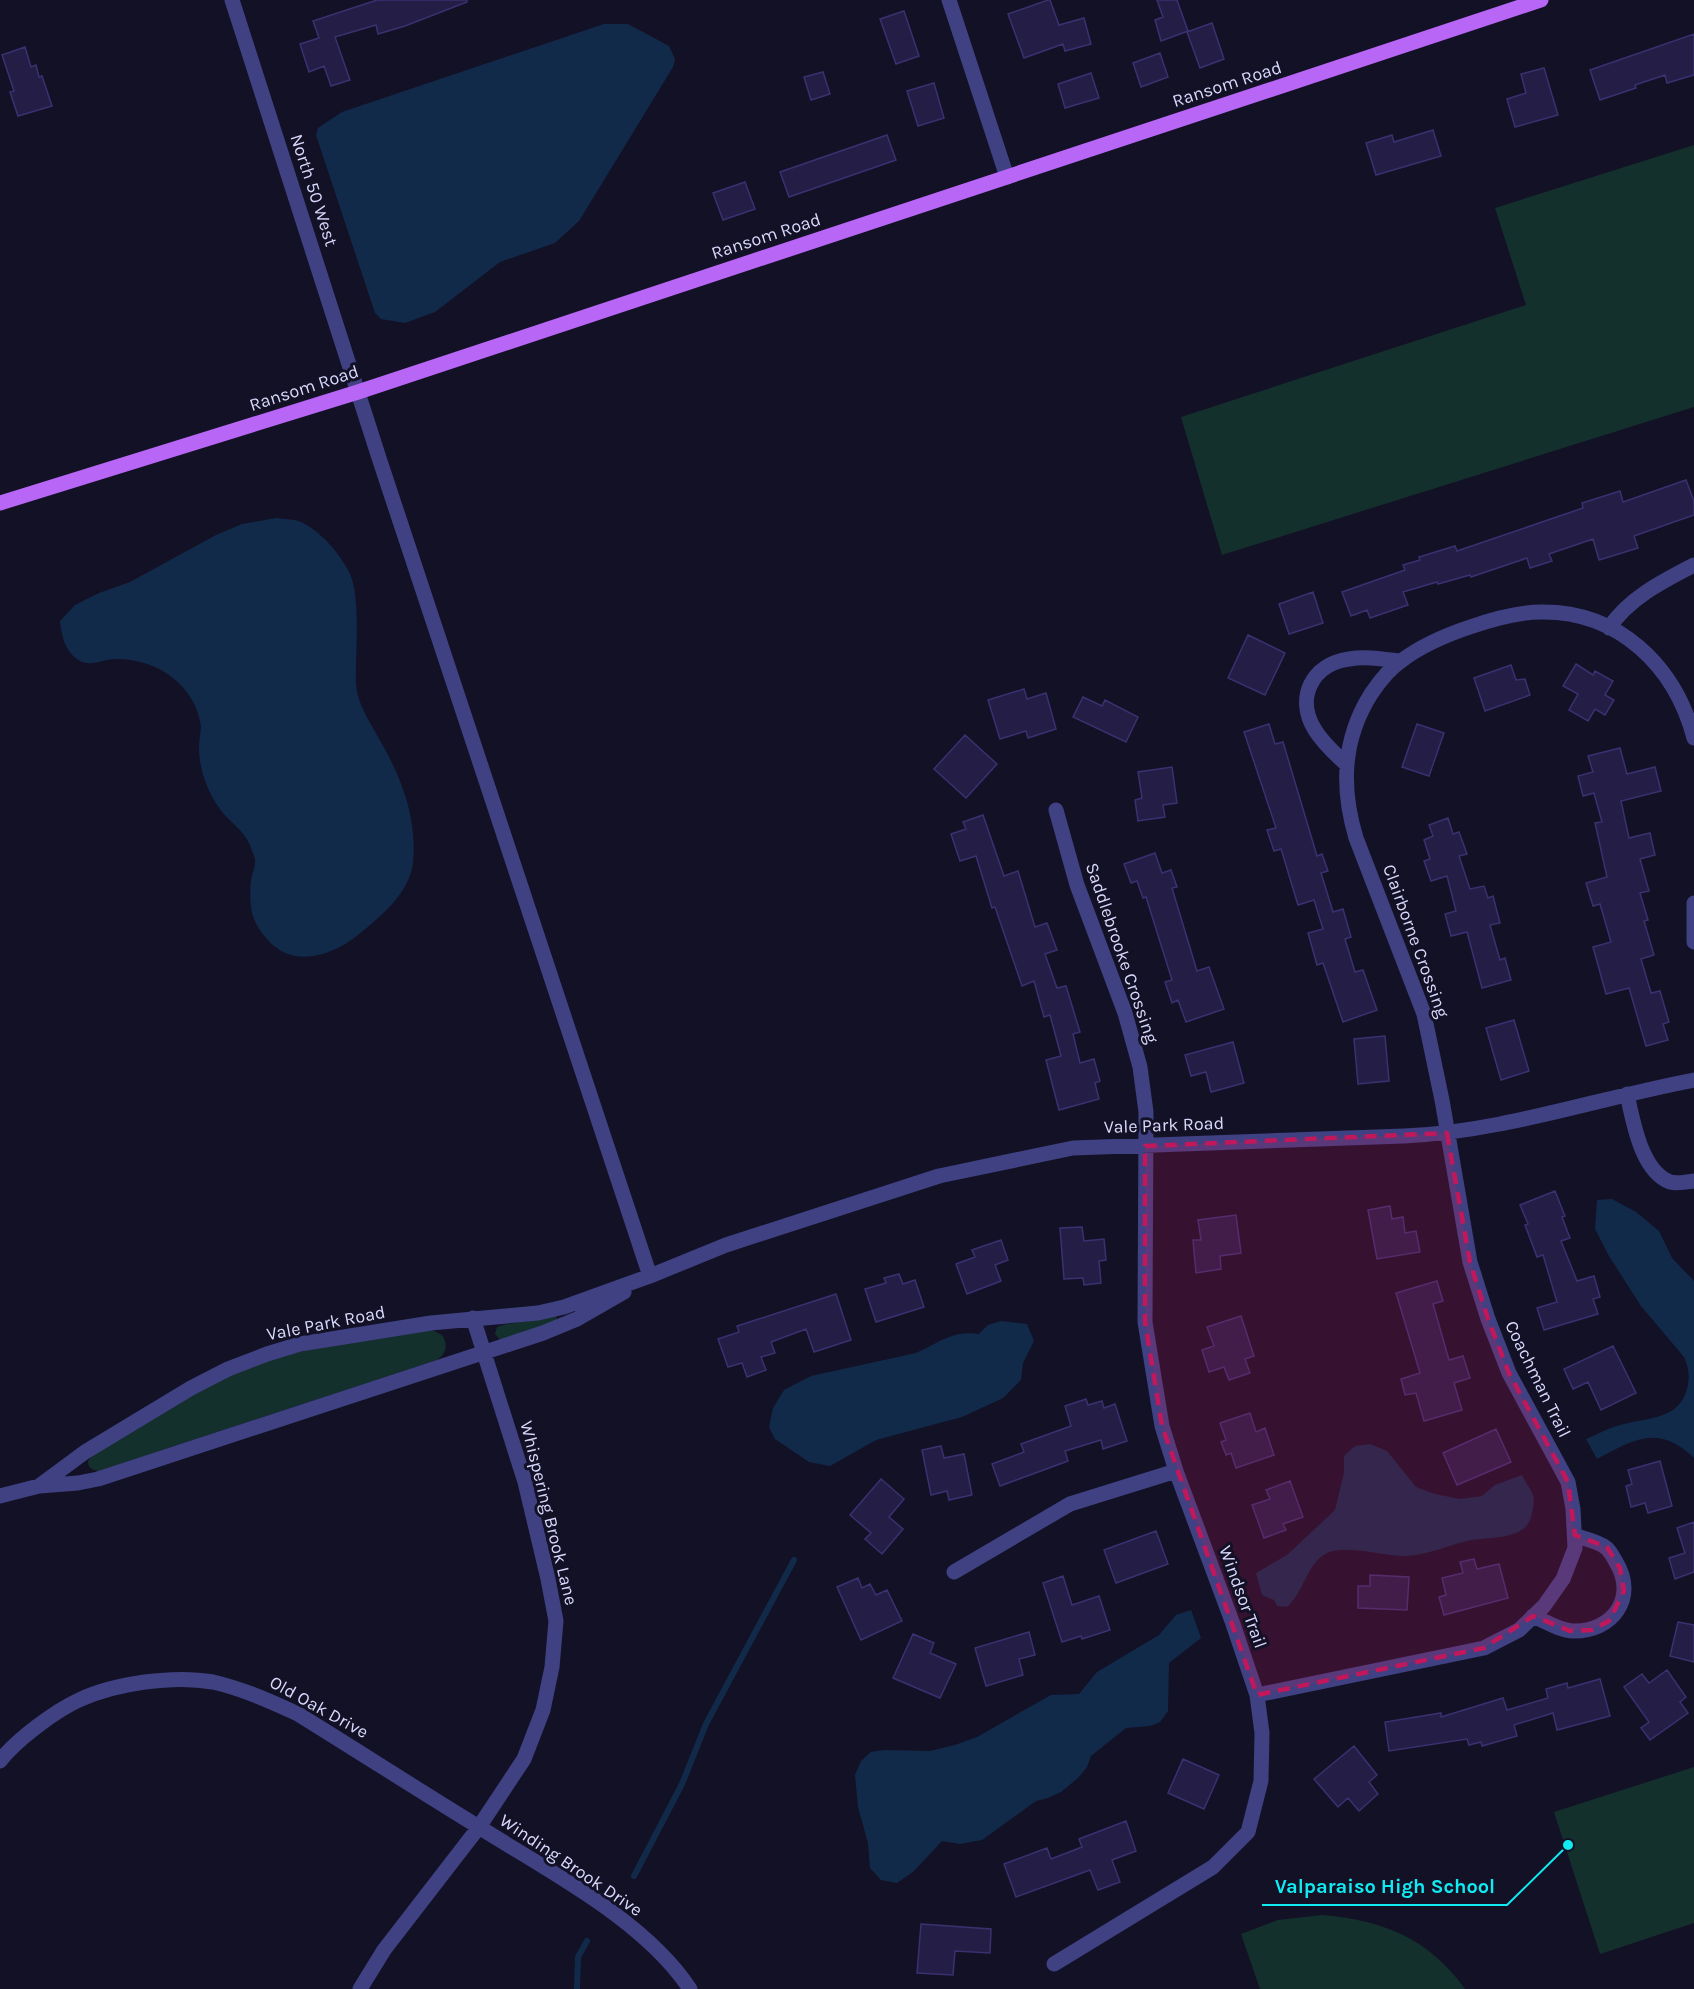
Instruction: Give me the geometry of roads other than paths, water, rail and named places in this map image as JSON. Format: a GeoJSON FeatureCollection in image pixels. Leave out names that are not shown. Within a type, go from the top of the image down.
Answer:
{"type":"FeatureCollection","features":[{"type":"Feature","properties":{"kind":"main road","name":"Ransom Road"},"geometry":{"type":"LineString","coordinates":[[0,503],[358,392],[1541,0]]}},
{"type":"Feature","properties":{"kind":"street","name":"North 50 West"},"geometry":{"type":"LineString","coordinates":[[232,0],[387,484],[650,1276]]}},
{"type":"Feature","properties":{"kind":"street"},"geometry":{"type":"LineString","coordinates":[[949,0],[1007,177]]}},
{"type":"Feature","properties":{"kind":"street"},"geometry":{"type":"LineString","coordinates":[[1610,628],[1623,609],[1634,600],[1694,565]]}},
{"type":"Feature","properties":{"kind":"street","name":"Clairborne Crossing"},"geometry":{"type":"LineString","coordinates":[[1447,1133],[1424,1014],[1356,838],[1346,796],[1346,764],[1352,735],[1358,718],[1376,687],[1400,661],[1432,642],[1487,621],[1525,613],[1560,613],[1594,621],[1610,628],[1631,640],[1659,665],[1684,706],[1694,738]]}},
{"type":"Feature","properties":{"kind":"street"},"geometry":{"type":"LineString","coordinates":[[1346,764],[1327,746],[1314,729],[1307,711],[1306,694],[1314,678],[1328,666],[1347,659],[1363,657],[1400,661]]}},
{"type":"Feature","properties":{"kind":"street","name":"Saddlebrooke Crossing"},"geometry":{"type":"LineString","coordinates":[[1056,810],[1077,885],[1133,1039],[1144,1088],[1146,1112],[1144,1146]]}},
{"type":"Feature","properties":{"kind":"street"},"geometry":{"type":"LineString","coordinates":[[1694,903],[1694,942]]}},
{"type":"Feature","properties":{"kind":"street","name":"Vale Park Road"},"geometry":{"type":"LineString","coordinates":[[39,1486],[85,1452],[167,1402],[207,1379],[247,1361],[308,1342],[473,1318],[520,1315],[556,1309],[650,1276],[726,1245],[939,1176],[1073,1148],[1447,1133],[1694,1080]]}},
{"type":"Feature","properties":{"kind":"street"},"geometry":{"type":"LineString","coordinates":[[1627,1094],[1638,1138],[1650,1162],[1658,1172],[1673,1183],[1694,1181]]}},
{"type":"Feature","properties":{"kind":"street","name":"Coachman Trail"},"geometry":{"type":"LineString","coordinates":[[1257,1695],[1484,1648],[1519,1630],[1544,1606],[1563,1579],[1575,1548],[1573,1509],[1568,1482],[1509,1373],[1488,1319],[1470,1262],[1447,1133]]}},
{"type":"Feature","properties":{"kind":"street","name":"Windsor Trail"},"geometry":{"type":"LineString","coordinates":[[1054,1964],[1213,1867],[1248,1832],[1261,1781],[1262,1733],[1257,1695],[1162,1426],[1144,1322],[1144,1146]]}},
{"type":"Feature","properties":{"kind":"street","name":"Vale Park Road"},"geometry":{"type":"LineString","coordinates":[[0,1496],[39,1486],[98,1479],[543,1333],[577,1319],[650,1276]]}},
{"type":"Feature","properties":{"kind":"street","name":"Whispering Brook Lane"},"geometry":{"type":"LineString","coordinates":[[360,1989],[384,1950],[479,1827],[524,1760],[543,1710],[552,1667],[556,1621],[525,1482],[473,1318]]}},
{"type":"Feature","properties":{"kind":"street"},"geometry":{"type":"LineString","coordinates":[[954,1572],[1070,1504],[1176,1471]]}},
{"type":"Feature","properties":{"kind":"street"},"geometry":{"type":"LineString","coordinates":[[1533,1616],[1570,1631],[1592,1630],[1609,1621],[1620,1607],[1624,1591],[1620,1569],[1607,1547],[1575,1535]]}},
{"type":"Feature","properties":{"kind":"street","name":"Old Oak Drive"},"geometry":{"type":"LineString","coordinates":[[0,1761],[39,1725],[78,1700],[121,1687],[165,1679],[211,1682],[254,1693],[298,1714],[479,1827]]}},
{"type":"Feature","properties":{"kind":"street","name":"Winding Brook Drive"},"geometry":{"type":"LineString","coordinates":[[479,1827],[572,1885],[620,1919],[654,1947],[690,1989]]}},
{"type":"Feature","properties":{"kind":"water"},"geometry":{"type":"Polygon","coordinates":[[[604,24],[628,24],[669,46],[675,59],[673,67],[579,221],[555,243],[500,262],[435,312],[405,323],[381,319],[375,313],[316,135],[318,128],[342,112],[604,24]]]}},
{"type":"Feature","properties":{"kind":"water"},"geometry":{"type":"Polygon","coordinates":[[[276,518],[298,521],[314,530],[333,548],[350,574],[356,612],[357,691],[366,715],[390,758],[402,787],[413,831],[411,873],[393,903],[347,943],[323,954],[311,956],[287,954],[276,948],[263,935],[256,923],[250,893],[255,859],[247,840],[211,795],[202,772],[199,755],[201,726],[191,698],[171,676],[145,663],[115,659],[93,663],[80,661],[68,649],[60,621],[75,605],[99,593],[130,582],[216,535],[242,524],[276,518]]]}},
{"type":"Feature","properties":{"kind":"water"},"geometry":{"type":"Polygon","coordinates":[[[1612,1199],[1636,1212],[1659,1231],[1672,1258],[1694,1281],[1694,1458],[1669,1441],[1646,1438],[1597,1459],[1586,1439],[1613,1427],[1668,1413],[1683,1400],[1688,1380],[1688,1369],[1684,1357],[1641,1306],[1609,1256],[1595,1229],[1597,1200],[1612,1199]]]}},
{"type":"Feature","properties":{"kind":"water"},"geometry":{"type":"Polygon","coordinates":[[[1001,1321],[1027,1324],[1034,1341],[1023,1363],[1021,1380],[1003,1398],[962,1417],[876,1440],[830,1466],[809,1462],[775,1439],[769,1427],[773,1408],[784,1390],[811,1376],[916,1353],[953,1336],[979,1334],[988,1325],[1001,1321]]]}},
{"type":"Feature","properties":{"kind":"water"},"geometry":{"type":"Polygon","coordinates":[[[1370,1444],[1387,1451],[1416,1487],[1435,1494],[1460,1499],[1482,1496],[1495,1485],[1522,1475],[1534,1497],[1529,1522],[1523,1529],[1506,1536],[1467,1541],[1412,1556],[1344,1550],[1327,1553],[1314,1564],[1293,1601],[1287,1607],[1277,1606],[1274,1600],[1262,1595],[1256,1573],[1287,1555],[1335,1510],[1344,1473],[1344,1456],[1355,1446],[1370,1444]]]}},
{"type":"Feature","properties":{"kind":"water"},"geometry":{"type":"Polygon","coordinates":[[[1191,1610],[1201,1638],[1169,1663],[1168,1711],[1160,1722],[1150,1726],[1126,1728],[1091,1756],[1087,1767],[1078,1778],[1061,1792],[1036,1801],[982,1840],[960,1844],[942,1841],[913,1872],[897,1883],[881,1880],[870,1868],[868,1843],[858,1807],[855,1775],[861,1761],[871,1752],[930,1751],[955,1745],[977,1737],[1051,1695],[1079,1694],[1097,1672],[1159,1635],[1176,1615],[1191,1610]]]}},
{"type":"Feature","properties":{"kind":"waterway"},"geometry":{"type":"LineString","coordinates":[[634,1876],[682,1784],[706,1724],[794,1560]]}},
{"type":"Feature","properties":{"kind":"waterway"},"geometry":{"type":"LineString","coordinates":[[577,1989],[578,1957],[587,1941]]}},
{"type":"Feature","properties":{"kind":"place","name":"Valparaiso High School"},"geometry":{"type":"Point","coordinates":[1568,1845]}}]}
